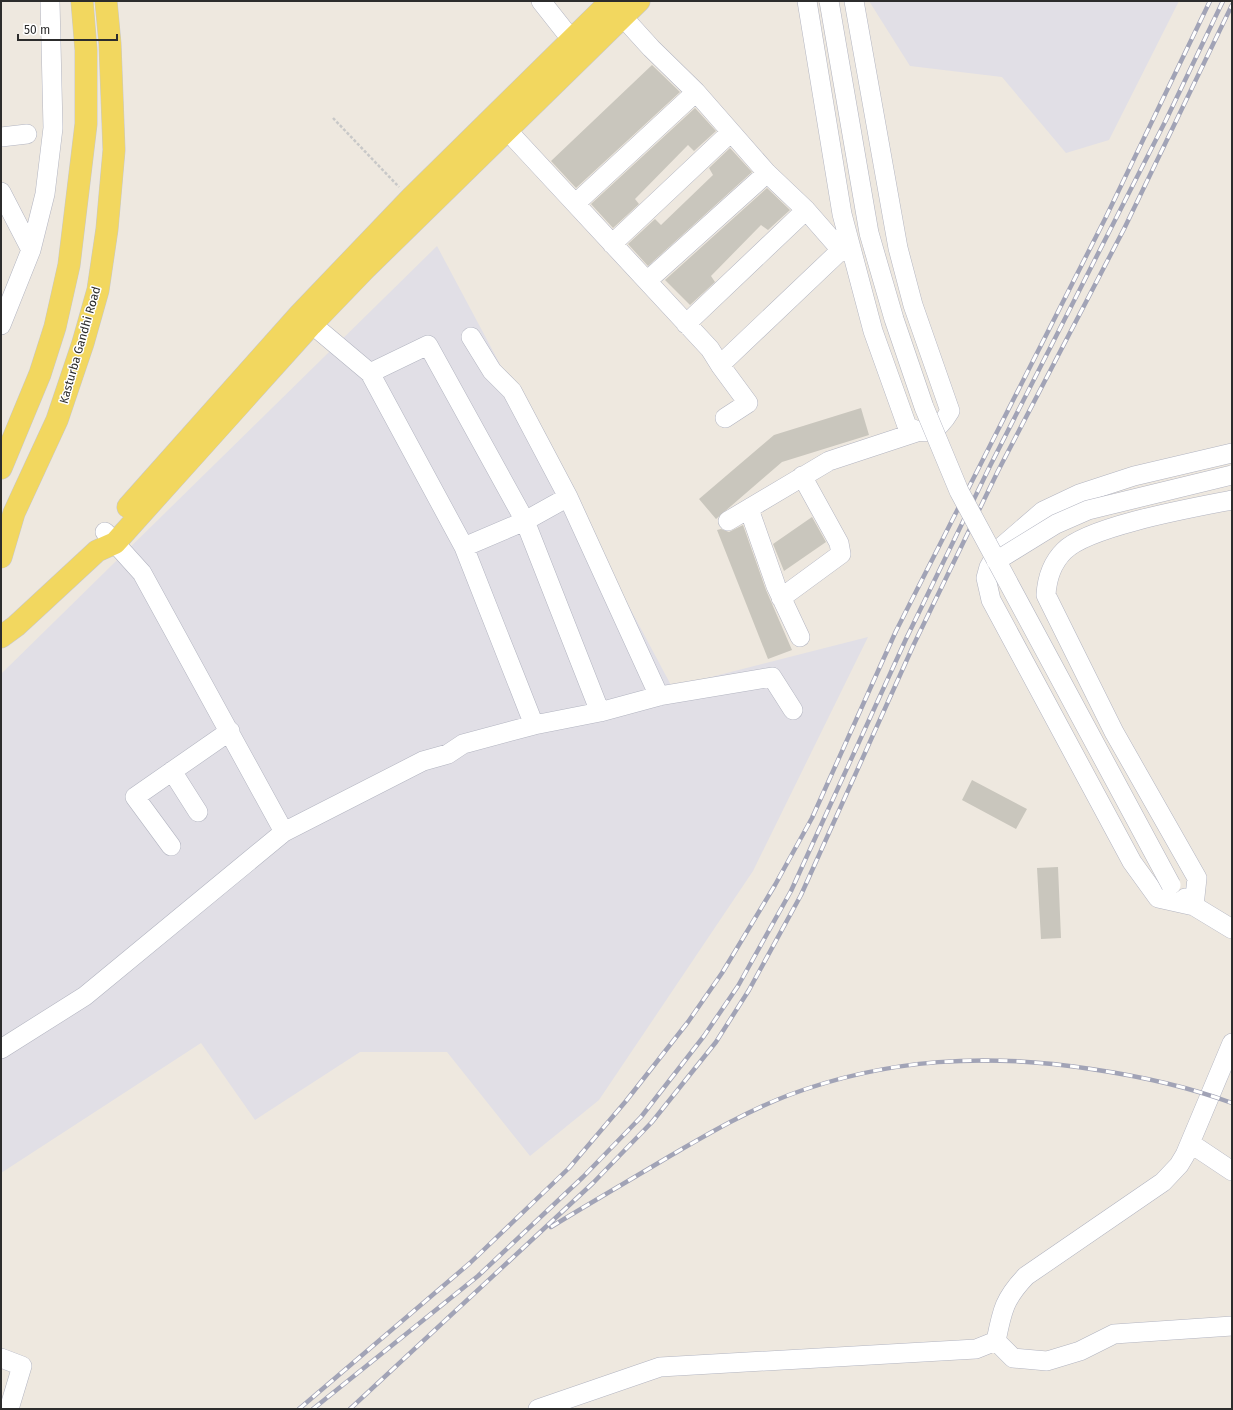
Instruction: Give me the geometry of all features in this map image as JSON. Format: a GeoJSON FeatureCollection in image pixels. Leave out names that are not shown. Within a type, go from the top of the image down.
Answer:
{"type":"FeatureCollection","features":[{"type":"Feature","properties":{"kind":"main road"},"geometry":{"type":"LineString","coordinates":[[1,468],[40,374],[55,327],[69,265],[86,124],[86,50],[82,1]]}},
{"type":"Feature","properties":{"kind":"main road","name":"Kasturba Gandhi Road"},"geometry":{"type":"LineString","coordinates":[[1,557],[14,513],[57,420],[83,343],[98,290],[107,229],[114,150],[110,44],[106,1]]}},
{"type":"Feature","properties":{"kind":"main road"},"geometry":{"type":"LineString","coordinates":[[1,638],[16,626],[106,542],[306,320],[410,199],[571,39],[616,9],[639,1]]}},
{"type":"Feature","properties":{"kind":"main road"},"geometry":{"type":"LineString","coordinates":[[306,320],[364,270],[506,129],[616,9]]}},
{"type":"Feature","properties":{"kind":"street"},"geometry":{"type":"LineString","coordinates":[[1,325],[31,250],[45,194],[53,128],[50,1]]}},
{"type":"Feature","properties":{"kind":"street"},"geometry":{"type":"LineString","coordinates":[[541,1],[571,39]]}},
{"type":"Feature","properties":{"kind":"street"},"geometry":{"type":"LineString","coordinates":[[808,1],[842,214],[873,331],[907,426],[917,432]]}},
{"type":"Feature","properties":{"kind":"street"},"geometry":{"type":"LineString","coordinates":[[829,1],[869,233],[894,319],[924,407],[959,491],[1171,885],[1194,906],[1232,929]]}},
{"type":"Feature","properties":{"kind":"street"},"geometry":{"type":"LineString","coordinates":[[728,521],[829,461],[917,432],[928,432],[944,422],[950,411],[913,305],[898,248],[854,1]]}},
{"type":"Feature","properties":{"kind":"street"},"geometry":{"type":"LineString","coordinates":[[616,9],[651,48],[696,92],[767,173],[806,210],[841,250],[720,365]]}},
{"type":"Feature","properties":{"kind":"street"},"geometry":{"type":"LineString","coordinates":[[576,204],[696,92]]}},
{"type":"Feature","properties":{"kind":"street"},"geometry":{"type":"LineString","coordinates":[[506,129],[710,349],[748,403],[725,418]]}},
{"type":"Feature","properties":{"kind":"street"},"geometry":{"type":"LineString","coordinates":[[612,244],[731,132]]}},
{"type":"Feature","properties":{"kind":"street"},"geometry":{"type":"LineString","coordinates":[[1,137],[27,134]]}},
{"type":"Feature","properties":{"kind":"street"},"geometry":{"type":"LineString","coordinates":[[647,281],[767,173]]}},
{"type":"Feature","properties":{"kind":"street"},"geometry":{"type":"LineString","coordinates":[[1,192],[31,250]]}},
{"type":"Feature","properties":{"kind":"street"},"geometry":{"type":"LineString","coordinates":[[686,324],[806,210]]}},
{"type":"Feature","properties":{"kind":"street"},"geometry":{"type":"LineString","coordinates":[[306,320],[370,373],[464,547],[534,725]]}},
{"type":"Feature","properties":{"kind":"street"},"geometry":{"type":"LineString","coordinates":[[471,337],[492,371],[512,391],[568,497],[659,696]]}},
{"type":"Feature","properties":{"kind":"street"},"geometry":{"type":"LineString","coordinates":[[370,373],[428,345],[525,521],[600,712]]}},
{"type":"Feature","properties":{"kind":"street"},"geometry":{"type":"LineString","coordinates":[[1194,906],[1158,898],[1132,862],[991,600],[986,578],[989,567],[999,549],[1043,512],[1079,494],[1134,476],[1232,453]]}},
{"type":"Feature","properties":{"kind":"street"},"geometry":{"type":"LineString","coordinates":[[996,561],[1056,524],[1088,510],[1189,484],[1232,475]]}},
{"type":"Feature","properties":{"kind":"street"},"geometry":{"type":"LineString","coordinates":[[781,598],[841,554],[839,543],[802,476]]}},
{"type":"Feature","properties":{"kind":"street"},"geometry":{"type":"LineString","coordinates":[[464,547],[525,521],[568,497]]}},
{"type":"Feature","properties":{"kind":"street"},"geometry":{"type":"LineString","coordinates":[[1194,906],[1197,878],[1114,732],[1046,595],[1047,578],[1064,550],[1077,542],[1113,528],[1190,508],[1232,500]]}},
{"type":"Feature","properties":{"kind":"street"},"geometry":{"type":"LineString","coordinates":[[749,509],[781,598],[800,637]]}},
{"type":"Feature","properties":{"kind":"street"},"geometry":{"type":"LineString","coordinates":[[1043,512],[1064,550]]}},
{"type":"Feature","properties":{"kind":"street"},"geometry":{"type":"LineString","coordinates":[[106,542],[142,573],[230,731],[284,832]]}},
{"type":"Feature","properties":{"kind":"street"},"geometry":{"type":"LineString","coordinates":[[1,1049],[85,996],[284,832],[423,761],[448,754],[463,744],[534,725],[600,712],[659,696],[772,677],[793,710]]}},
{"type":"Feature","properties":{"kind":"street"},"geometry":{"type":"LineString","coordinates":[[171,846],[135,797],[230,731]]}},
{"type":"Feature","properties":{"kind":"street"},"geometry":{"type":"LineString","coordinates":[[172,771],[198,812]]}},
{"type":"Feature","properties":{"kind":"street"},"geometry":{"type":"LineString","coordinates":[[996,1341],[1002,1311],[1013,1290],[1026,1276],[1163,1182],[1179,1165],[1190,1143],[1232,1043]]}},
{"type":"Feature","properties":{"kind":"street"},"geometry":{"type":"LineString","coordinates":[[1190,1143],[1232,1171]]}},
{"type":"Feature","properties":{"kind":"street"},"geometry":{"type":"LineString","coordinates":[[996,1341],[1013,1358],[1047,1361],[1080,1351],[1114,1334],[1232,1326]]}},
{"type":"Feature","properties":{"kind":"street"},"geometry":{"type":"LineString","coordinates":[[538,1409],[660,1366],[976,1349],[996,1341]]}},
{"type":"Feature","properties":{"kind":"street"},"geometry":{"type":"LineString","coordinates":[[1,1358],[22,1366],[9,1409]]}},
{"type":"Feature","properties":{"kind":"path"},"geometry":{"type":"LineString","coordinates":[[332,118],[410,199]]}},
{"type":"Feature","properties":{"kind":"shaded area"},"geometry":{"type":"Polygon","coordinates":[[[869,1],[1179,1],[1109,140],[1066,153],[1002,77],[910,66],[869,1]]]}},
{"type":"Feature","properties":{"kind":"shaded area"},"geometry":{"type":"Polygon","coordinates":[[[437,246],[672,687],[868,637],[753,871],[599,1100],[530,1156],[447,1052],[360,1052],[255,1120],[201,1043],[1,1173],[1,674],[437,246]]]}},
{"type":"Feature","properties":{"kind":"building"},"geometry":{"type":"Polygon","coordinates":[[[652,65],[680,92],[576,188],[551,161],[652,65]]]}},
{"type":"Feature","properties":{"kind":"building"},"geometry":{"type":"Polygon","coordinates":[[[695,108],[716,131],[694,151],[688,145],[635,199],[639,204],[613,228],[591,204],[695,108]]]}},
{"type":"Feature","properties":{"kind":"building"},"geometry":{"type":"Polygon","coordinates":[[[730,148],[752,172],[648,266],[628,244],[655,219],[661,225],[713,175],[709,168],[730,148]]]}},
{"type":"Feature","properties":{"kind":"building"},"geometry":{"type":"Polygon","coordinates":[[[767,188],[790,210],[768,230],[761,225],[711,276],[715,282],[690,305],[665,280],[767,188]]]}},
{"type":"Feature","properties":{"kind":"building"},"geometry":{"type":"Polygon","coordinates":[[[861,408],[869,435],[782,462],[716,519],[699,499],[774,435],[861,408]]]}},
{"type":"Feature","properties":{"kind":"building"},"geometry":{"type":"Polygon","coordinates":[[[812,517],[826,542],[784,571],[773,544],[812,517]]]}},
{"type":"Feature","properties":{"kind":"building"},"geometry":{"type":"Polygon","coordinates":[[[743,525],[766,590],[792,650],[768,659],[717,530],[721,529],[729,532],[743,525]]]}},
{"type":"Feature","properties":{"kind":"building"},"geometry":{"type":"Polygon","coordinates":[[[972,780],[1027,809],[1016,829],[962,800],[972,780]]]}},
{"type":"Feature","properties":{"kind":"building"},"geometry":{"type":"Polygon","coordinates":[[[1058,867],[1061,938],[1041,939],[1037,868],[1058,867]]]}},
{"type":"Feature","properties":{"kind":"railway"},"geometry":{"type":"LineString","coordinates":[[299,1409],[470,1263],[569,1168],[626,1101],[688,1022],[722,973],[775,885],[812,818],[896,631],[1105,219],[1210,1]]}},
{"type":"Feature","properties":{"kind":"railway"},"geometry":{"type":"LineString","coordinates":[[313,1409],[478,1276],[583,1177],[641,1117],[704,1036],[738,986],[791,891],[906,639],[990,466],[1166,120],[1223,1]]}},
{"type":"Feature","properties":{"kind":"railway"},"geometry":{"type":"LineString","coordinates":[[350,1409],[593,1183],[652,1122],[716,1042],[749,990],[801,895],[914,644],[998,471],[1124,229],[1232,5]]}},
{"type":"Feature","properties":{"kind":"railway"},"geometry":{"type":"LineString","coordinates":[[551,1227],[699,1139],[773,1101],[826,1083],[864,1073],[901,1066],[976,1060],[1052,1064],[1145,1078],[1232,1103]]}}]}
